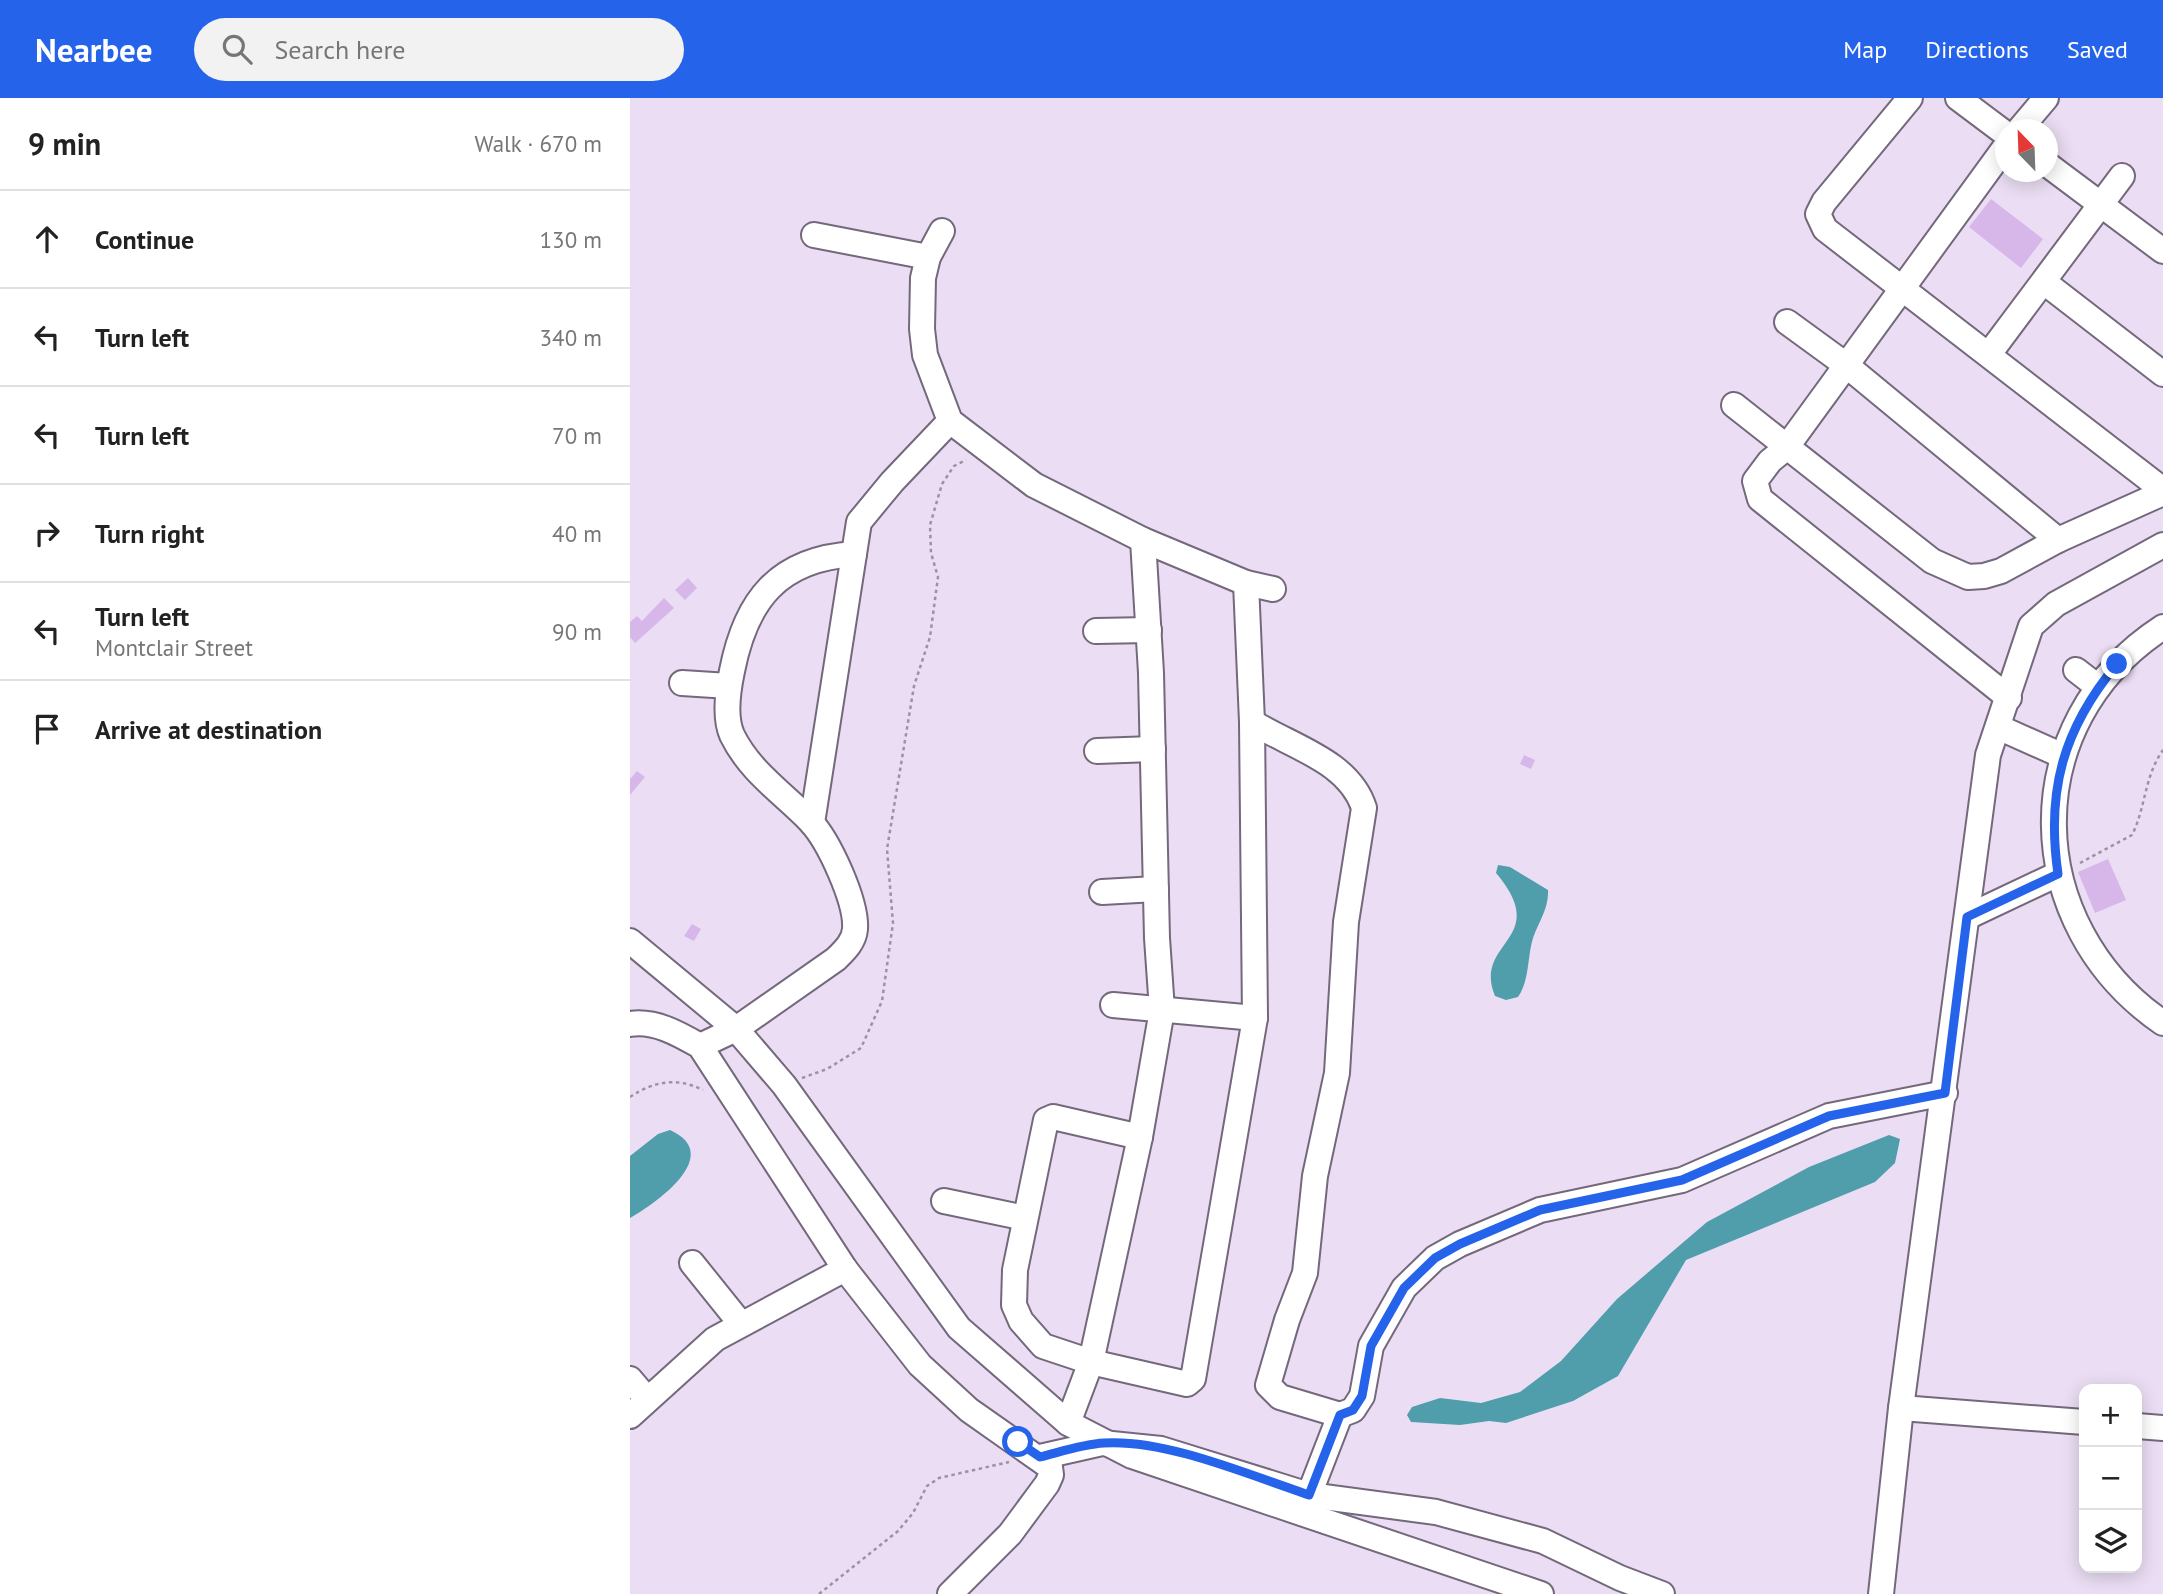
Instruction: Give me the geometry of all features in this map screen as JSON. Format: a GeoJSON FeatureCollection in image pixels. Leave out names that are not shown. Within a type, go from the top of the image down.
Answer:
{"type":"FeatureCollection","features":[{"type":"Feature","properties":{"kind":"street"},"geometry":{"type":"LineString","coordinates":[[1734,405],[1932,561],[1968,577],[2001,571],[2058,540],[2163,492],[1825,229],[1818,214],[1824,202],[1910,98]]}},
{"type":"Feature","properties":{"kind":"street"},"geometry":{"type":"LineString","coordinates":[[1958,98],[1995,126]]}},
{"type":"Feature","properties":{"kind":"street"},"geometry":{"type":"LineString","coordinates":[[2028,119],[2046,98]]}},
{"type":"Feature","properties":{"kind":"street"},"geometry":{"type":"LineString","coordinates":[[1995,161],[1786,448],[1770,461],[1755,481],[1760,499],[2009,698]]}},
{"type":"Feature","properties":{"kind":"street"},"geometry":{"type":"LineString","coordinates":[[2058,173],[2163,251]]}},
{"type":"Feature","properties":{"kind":"street"},"geometry":{"type":"LineString","coordinates":[[1989,354],[2122,176]]}},
{"type":"Feature","properties":{"kind":"street"},"geometry":{"type":"LineString","coordinates":[[942,231],[928,257],[923,291],[925,355],[950,421],[1034,485],[1143,540],[1246,583],[1273,589]]}},
{"type":"Feature","properties":{"kind":"street"},"geometry":{"type":"LineString","coordinates":[[814,235],[928,257]]}},
{"type":"Feature","properties":{"kind":"street"},"geometry":{"type":"LineString","coordinates":[[2044,282],[2163,374]]}},
{"type":"Feature","properties":{"kind":"street"},"geometry":{"type":"LineString","coordinates":[[1787,322],[1846,365],[2058,540]]}},
{"type":"Feature","properties":{"kind":"street"},"geometry":{"type":"LineString","coordinates":[[812,823],[859,522],[891,482],[950,421]]}},
{"type":"Feature","properties":{"kind":"street"},"geometry":{"type":"LineString","coordinates":[[1068,1423],[1091,1362],[1140,1137],[1162,1010],[1149,630],[1143,540]]}},
{"type":"Feature","properties":{"kind":"street"},"geometry":{"type":"LineString","coordinates":[[1881,1594],[1901,1408],[1988,755],[2031,626],[2056,604],[2163,545]]}},
{"type":"Feature","properties":{"kind":"street"},"geometry":{"type":"LineString","coordinates":[[700,1046],[736,1029],[836,959],[849,946],[855,930],[853,910],[842,878],[812,823],[769,785],[731,733],[729,685],[739,636],[763,593],[787,572],[816,561],[854,554]]}},
{"type":"Feature","properties":{"kind":"street"},"geometry":{"type":"LineString","coordinates":[[1140,1137],[1053,1117],[1046,1120],[1024,1218],[1013,1289],[1014,1306],[1021,1321],[1043,1346],[1091,1362],[1187,1384],[1193,1379],[1255,1018],[1252,722],[1246,583]]}},
{"type":"Feature","properties":{"kind":"street"},"geometry":{"type":"LineString","coordinates":[[2163,627],[2138,643],[2098,687],[2078,720],[2063,756],[2053,815],[2058,874],[2080,935],[2118,987],[2163,1023]]}},
{"type":"Feature","properties":{"kind":"street"},"geometry":{"type":"LineString","coordinates":[[1096,631],[1149,630]]}},
{"type":"Feature","properties":{"kind":"street"},"geometry":{"type":"LineString","coordinates":[[2138,643],[2163,636]]}},
{"type":"Feature","properties":{"kind":"street"},"geometry":{"type":"LineString","coordinates":[[2076,670],[2098,687]]}},
{"type":"Feature","properties":{"kind":"street"},"geometry":{"type":"LineString","coordinates":[[682,683],[729,685]]}},
{"type":"Feature","properties":{"kind":"street"},"geometry":{"type":"LineString","coordinates":[[1252,722],[1343,772],[1359,791],[1364,808],[1346,922],[1337,1073],[1315,1176],[1304,1273],[1268,1385],[1280,1397],[1340,1415],[1353,1410],[1362,1396],[1371,1346],[1404,1288],[1435,1258],[1460,1244],[1540,1210],[1682,1180],[1829,1116],[1945,1093]]}},
{"type":"Feature","properties":{"kind":"street"},"geometry":{"type":"LineString","coordinates":[[1998,727],[2063,756]]}},
{"type":"Feature","properties":{"kind":"street"},"geometry":{"type":"LineString","coordinates":[[1097,751],[1153,749]]}},
{"type":"Feature","properties":{"kind":"street"},"geometry":{"type":"LineString","coordinates":[[1967,917],[2058,874]]}},
{"type":"Feature","properties":{"kind":"street"},"geometry":{"type":"LineString","coordinates":[[1102,892],[1156,889]]}},
{"type":"Feature","properties":{"kind":"street"},"geometry":{"type":"LineString","coordinates":[[630,941],[736,1029],[784,1085],[960,1328],[1068,1423],[1132,1457],[1541,1594]]}},
{"type":"Feature","properties":{"kind":"street"},"geometry":{"type":"LineString","coordinates":[[1113,1005],[1255,1018]]}},
{"type":"Feature","properties":{"kind":"street"},"geometry":{"type":"LineString","coordinates":[[630,1024],[640,1022],[666,1029],[700,1046],[845,1269],[920,1365],[969,1410],[1040,1457],[1050,1467],[1051,1475],[1047,1484],[1010,1534],[950,1594]]}},
{"type":"Feature","properties":{"kind":"street"},"geometry":{"type":"LineString","coordinates":[[944,1201],[1024,1218]]}},
{"type":"Feature","properties":{"kind":"street"},"geometry":{"type":"LineString","coordinates":[[692,1263],[741,1324]]}},
{"type":"Feature","properties":{"kind":"street"},"geometry":{"type":"LineString","coordinates":[[630,1379],[638,1408],[687,1362],[741,1324],[845,1269]]}},
{"type":"Feature","properties":{"kind":"street"},"geometry":{"type":"LineString","coordinates":[[1901,1408],[2079,1422]]}},
{"type":"Feature","properties":{"kind":"street"},"geometry":{"type":"LineString","coordinates":[[1309,1495],[1340,1415]]}},
{"type":"Feature","properties":{"kind":"street"},"geometry":{"type":"LineString","coordinates":[[2142,1427],[2163,1429]]}},
{"type":"Feature","properties":{"kind":"street"},"geometry":{"type":"LineString","coordinates":[[1040,1457],[1102,1443],[1161,1448],[1309,1495],[1436,1512],[1543,1541],[1620,1578],[1662,1594]]}},
{"type":"Feature","properties":{"kind":"path"},"geometry":{"type":"LineString","coordinates":[[784,1085],[853,1055],[866,1040],[882,1001],[893,923],[887,849],[914,686],[930,638],[938,577],[931,553],[930,525],[942,484],[954,466],[988,450]]}},
{"type":"Feature","properties":{"kind":"path"},"geometry":{"type":"LineString","coordinates":[[2058,874],[2132,835],[2144,787],[2153,764],[2163,750]]}},
{"type":"Feature","properties":{"kind":"path"},"geometry":{"type":"LineString","coordinates":[[630,1097],[657,1084],[674,1081],[688,1083],[709,1094]]}},
{"type":"Feature","properties":{"kind":"path"},"geometry":{"type":"LineString","coordinates":[[819,1594],[898,1531],[913,1513],[927,1486],[939,1478],[1040,1457]]}},
{"type":"Feature","properties":{"kind":"water"},"geometry":{"type":"Polygon","coordinates":[[[1498,865],[1510,867],[1548,890],[1545,909],[1533,938],[1525,983],[1518,997],[1506,1000],[1495,996],[1491,978],[1493,963],[1515,927],[1517,913],[1511,895],[1496,873],[1498,865]]]}},
{"type":"Feature","properties":{"kind":"water"},"geometry":{"type":"Polygon","coordinates":[[[670,1130],[685,1140],[691,1152],[688,1165],[669,1190],[630,1218],[630,1156],[658,1134],[670,1130]]]}},
{"type":"Feature","properties":{"kind":"water"},"geometry":{"type":"Polygon","coordinates":[[[1889,1135],[1900,1139],[1895,1163],[1875,1182],[1686,1260],[1618,1376],[1573,1401],[1506,1423],[1489,1421],[1460,1425],[1411,1422],[1407,1415],[1412,1407],[1440,1398],[1481,1403],[1520,1392],[1561,1361],[1617,1299],[1707,1222],[1809,1167],[1889,1135]]]}},
{"type":"Feature","properties":{"kind":"building"},"geometry":{"type":"Polygon","coordinates":[[[1991,199],[2043,239],[2021,268],[1969,227],[1991,199]]]}},
{"type":"Feature","properties":{"kind":"building"},"geometry":{"type":"Polygon","coordinates":[[[688,578],[697,588],[685,600],[675,590],[688,578]]]}},
{"type":"Feature","properties":{"kind":"building"},"geometry":{"type":"Polygon","coordinates":[[[664,598],[674,608],[635,643],[630,637],[630,622],[637,616],[642,621],[664,598]]]}},
{"type":"Feature","properties":{"kind":"building"},"geometry":{"type":"Polygon","coordinates":[[[1524,755],[1535,760],[1531,769],[1520,764],[1524,755]]]}},
{"type":"Feature","properties":{"kind":"building"},"geometry":{"type":"Polygon","coordinates":[[[637,771],[645,777],[630,795],[630,779],[637,771]]]}},
{"type":"Feature","properties":{"kind":"building"},"geometry":{"type":"Polygon","coordinates":[[[2108,859],[2126,900],[2095,913],[2078,872],[2108,859]]]}},
{"type":"Feature","properties":{"kind":"building"},"geometry":{"type":"Polygon","coordinates":[[[692,924],[701,929],[694,941],[684,936],[692,924]]]}},
{"type":"Feature","properties":{"kind":"route"},"geometry":{"type":"LineString","coordinates":[[1018,1442],[1040,1457],[1102,1443],[1161,1448],[1309,1495],[1340,1415],[1353,1410],[1362,1396],[1371,1346],[1391,1308],[1404,1288],[1435,1258],[1460,1244],[1540,1210],[1682,1180],[1829,1116],[1945,1093],[1967,917],[2058,874],[2053,815],[2063,756],[2078,720],[2098,687],[2117,664]]}}]}
